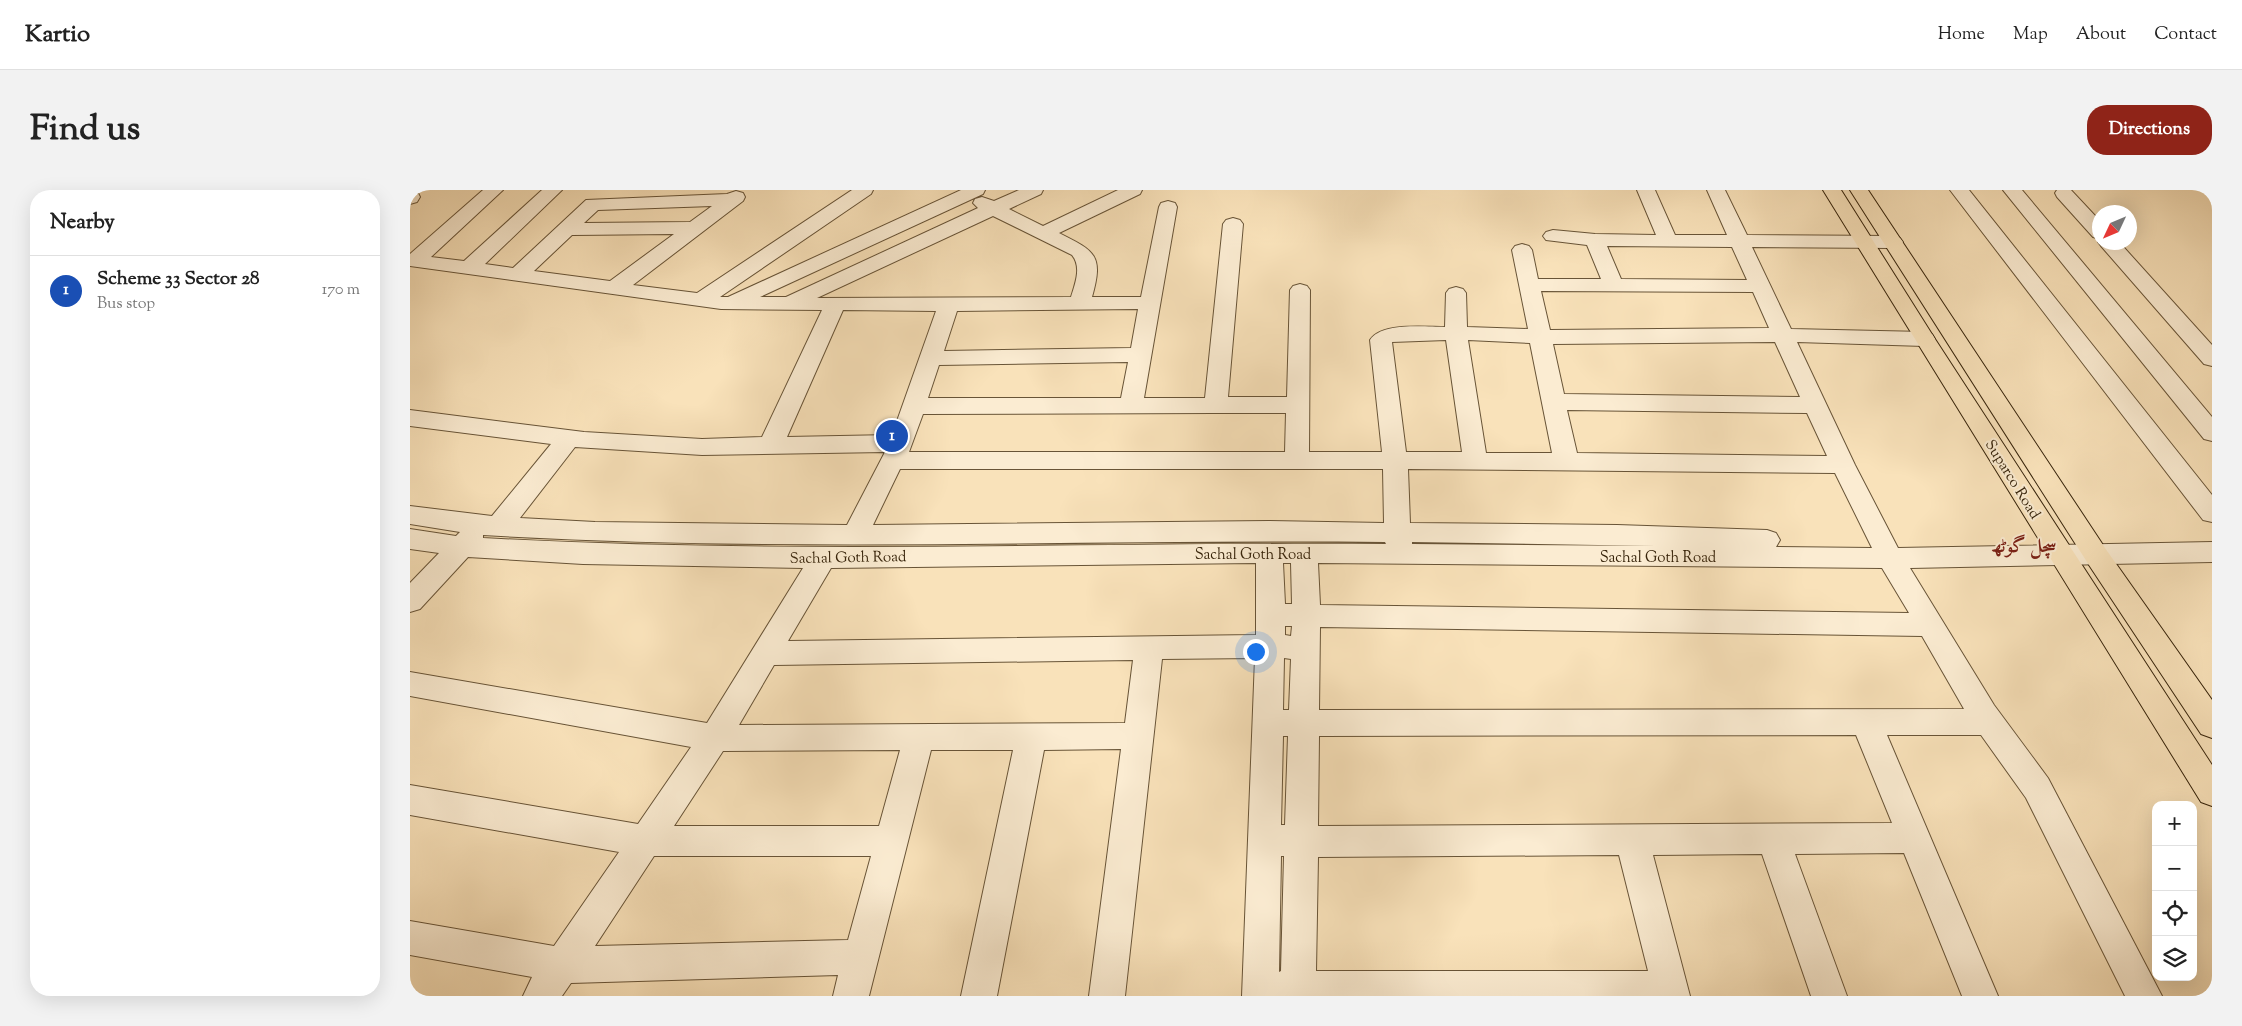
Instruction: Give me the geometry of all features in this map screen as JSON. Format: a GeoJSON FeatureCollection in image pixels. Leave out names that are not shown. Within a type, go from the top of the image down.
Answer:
{"type":"FeatureCollection","features":[{"type":"Feature","properties":{"kind":"main road","name":"Suparco Road"},"geometry":{"type":"LineString","coordinates":[[1832,190],[1924,339],[2212,792]]}},
{"type":"Feature","properties":{"kind":"main road","name":"Suparco Road"},"geometry":{"type":"LineString","coordinates":[[1859,190],[2093,549],[2212,725]]}},
{"type":"Feature","properties":{"kind":"street"},"geometry":{"type":"LineString","coordinates":[[412,260],[494,190]]}},
{"type":"Feature","properties":{"kind":"street"},"geometry":{"type":"LineString","coordinates":[[468,269],[553,190]]}},
{"type":"Feature","properties":{"kind":"street"},"geometry":{"type":"LineString","coordinates":[[701,300],[864,190]]}},
{"type":"Feature","properties":{"kind":"street"},"geometry":{"type":"LineString","coordinates":[[789,303],[1034,190]]}},
{"type":"Feature","properties":{"kind":"street"},"geometry":{"type":"LineString","coordinates":[[1042,234],[1133,190]]}},
{"type":"Feature","properties":{"kind":"street"},"geometry":{"type":"LineString","coordinates":[[1646,190],[1668,240]]}},
{"type":"Feature","properties":{"kind":"street"},"geometry":{"type":"LineString","coordinates":[[1716,190],[1843,465],[1887,551],[1989,722],[2036,788],[2144,996]]}},
{"type":"Feature","properties":{"kind":"street"},"geometry":{"type":"LineString","coordinates":[[1959,190],[2212,513]]}},
{"type":"Feature","properties":{"kind":"street"},"geometry":{"type":"LineString","coordinates":[[2012,190],[2212,433]]}},
{"type":"Feature","properties":{"kind":"street"},"geometry":{"type":"LineString","coordinates":[[729,303],[967,191],[992,209],[1086,256],[1088,262],[1080,304]]}},
{"type":"Feature","properties":{"kind":"street"},"geometry":{"type":"LineString","coordinates":[[2064,193],[2092,224]]}},
{"type":"Feature","properties":{"kind":"street"},"geometry":{"type":"LineString","coordinates":[[518,275],[593,204],[738,195]]}},
{"type":"Feature","properties":{"kind":"street"},"geometry":{"type":"LineString","coordinates":[[615,288],[738,195]]}},
{"type":"Feature","properties":{"kind":"street"},"geometry":{"type":"LineString","coordinates":[[1131,406],[1168,207]]}},
{"type":"Feature","properties":{"kind":"street"},"geometry":{"type":"LineString","coordinates":[[1216,406],[1233,224]]}},
{"type":"Feature","properties":{"kind":"street"},"geometry":{"type":"LineString","coordinates":[[604,228],[605,233],[670,247]]}},
{"type":"Feature","properties":{"kind":"street"},"geometry":{"type":"LineString","coordinates":[[566,229],[696,228]]}},
{"type":"Feature","properties":{"kind":"street"},"geometry":{"type":"LineString","coordinates":[[1553,236],[1595,240],[1893,242]]}},
{"type":"Feature","properties":{"kind":"street"},"geometry":{"type":"LineString","coordinates":[[1595,240],[1614,286]]}},
{"type":"Feature","properties":{"kind":"street"},"geometry":{"type":"LineString","coordinates":[[1522,250],[1566,461]]}},
{"type":"Feature","properties":{"kind":"street"},"geometry":{"type":"LineString","coordinates":[[2115,250],[2212,358]]}},
{"type":"Feature","properties":{"kind":"street"},"geometry":{"type":"LineString","coordinates":[[412,260],[729,303],[948,305],[1151,303]]}},
{"type":"Feature","properties":{"kind":"street"},"geometry":{"type":"LineString","coordinates":[[1530,285],[1760,286]]}},
{"type":"Feature","properties":{"kind":"street"},"geometry":{"type":"LineString","coordinates":[[1297,462],[1300,290]]}},
{"type":"Feature","properties":{"kind":"street"},"geometry":{"type":"LineString","coordinates":[[1456,293],[1456,333],[1475,461]]}},
{"type":"Feature","properties":{"kind":"street"},"geometry":{"type":"LineString","coordinates":[[771,445],[835,304]]}},
{"type":"Feature","properties":{"kind":"street"},"geometry":{"type":"LineString","coordinates":[[856,534],[896,452],[914,406],[948,305]]}},
{"type":"Feature","properties":{"kind":"street"},"geometry":{"type":"LineString","coordinates":[[1399,543],[1395,461],[1380,340],[1388,335],[1456,333],[1539,336],[1783,335],[1924,339]]}},
{"type":"Feature","properties":{"kind":"street"},"geometry":{"type":"LineString","coordinates":[[930,358],[1141,355]]}},
{"type":"Feature","properties":{"kind":"street"},"geometry":{"type":"LineString","coordinates":[[1554,402],[1815,405]]}},
{"type":"Feature","properties":{"kind":"street"},"geometry":{"type":"LineString","coordinates":[[914,406],[1298,406]]}},
{"type":"Feature","properties":{"kind":"street"},"geometry":{"type":"LineString","coordinates":[[410,418],[569,438],[702,447],[771,445],[1085,460],[1297,462],[1566,461],[1843,465]]}},
{"type":"Feature","properties":{"kind":"street"},"geometry":{"type":"LineString","coordinates":[[410,601],[462,547],[490,526],[569,438]]}},
{"type":"Feature","properties":{"kind":"street","name":"Sachal Goth Road"},"geometry":{"type":"LineString","coordinates":[[410,515],[490,526],[604,532],[1399,543],[1625,558],[1887,551],[2058,549],[2212,552]]}},
{"type":"Feature","properties":{"kind":"street","name":"Sachal Goth Road"},"geometry":{"type":"LineString","coordinates":[[410,539],[462,547],[583,554],[823,558],[1304,554],[1399,543]]}},
{"type":"Feature","properties":{"kind":"street"},"geometry":{"type":"LineString","coordinates":[[1269,553],[1271,615],[1260,993],[1671,992],[1632,840]]}},
{"type":"Feature","properties":{"kind":"street"},"geometry":{"type":"LineString","coordinates":[[1298,992],[1306,616],[1304,554]]}},
{"type":"Feature","properties":{"kind":"street"},"geometry":{"type":"LineString","coordinates":[[541,996],[715,738],[823,558]]}},
{"type":"Feature","properties":{"kind":"street"},"geometry":{"type":"LineString","coordinates":[[1271,615],[1930,625]]}},
{"type":"Feature","properties":{"kind":"street"},"geometry":{"type":"LineString","coordinates":[[767,652],[1270,646],[1305,648]]}},
{"type":"Feature","properties":{"kind":"street"},"geometry":{"type":"LineString","coordinates":[[1108,996],[1149,648]]}},
{"type":"Feature","properties":{"kind":"street"},"geometry":{"type":"LineString","coordinates":[[410,684],[715,738],[1139,736]]}},
{"type":"Feature","properties":{"kind":"street"},"geometry":{"type":"LineString","coordinates":[[1866,722],[1980,996]]}},
{"type":"Feature","properties":{"kind":"street"},"geometry":{"type":"LineString","coordinates":[[1268,724],[1989,722]]}},
{"type":"Feature","properties":{"kind":"street"},"geometry":{"type":"LineString","coordinates":[[978,996],[1031,736]]}},
{"type":"Feature","properties":{"kind":"street"},"geometry":{"type":"LineString","coordinates":[[851,996],[919,737]]}},
{"type":"Feature","properties":{"kind":"street"},"geometry":{"type":"LineString","coordinates":[[410,800],[646,841],[892,841]]}},
{"type":"Feature","properties":{"kind":"street"},"geometry":{"type":"LineString","coordinates":[[1264,839],[1301,842],[1914,838]]}},
{"type":"Feature","properties":{"kind":"street"},"geometry":{"type":"LineString","coordinates":[[1773,839],[1829,996]]}},
{"type":"Feature","properties":{"kind":"street"},"geometry":{"type":"LineString","coordinates":[[410,938],[562,965],[861,957]]}},
{"type":"Feature","properties":{"kind":"place","name":"Scheme 33 Sector 28"},"geometry":{"type":"Point","coordinates":[892,436]}},
{"type":"Feature","properties":{"kind":"district","name":"سچل گوٹھ"},"geometry":{"type":"Point","coordinates":[2024,545]}}]}
